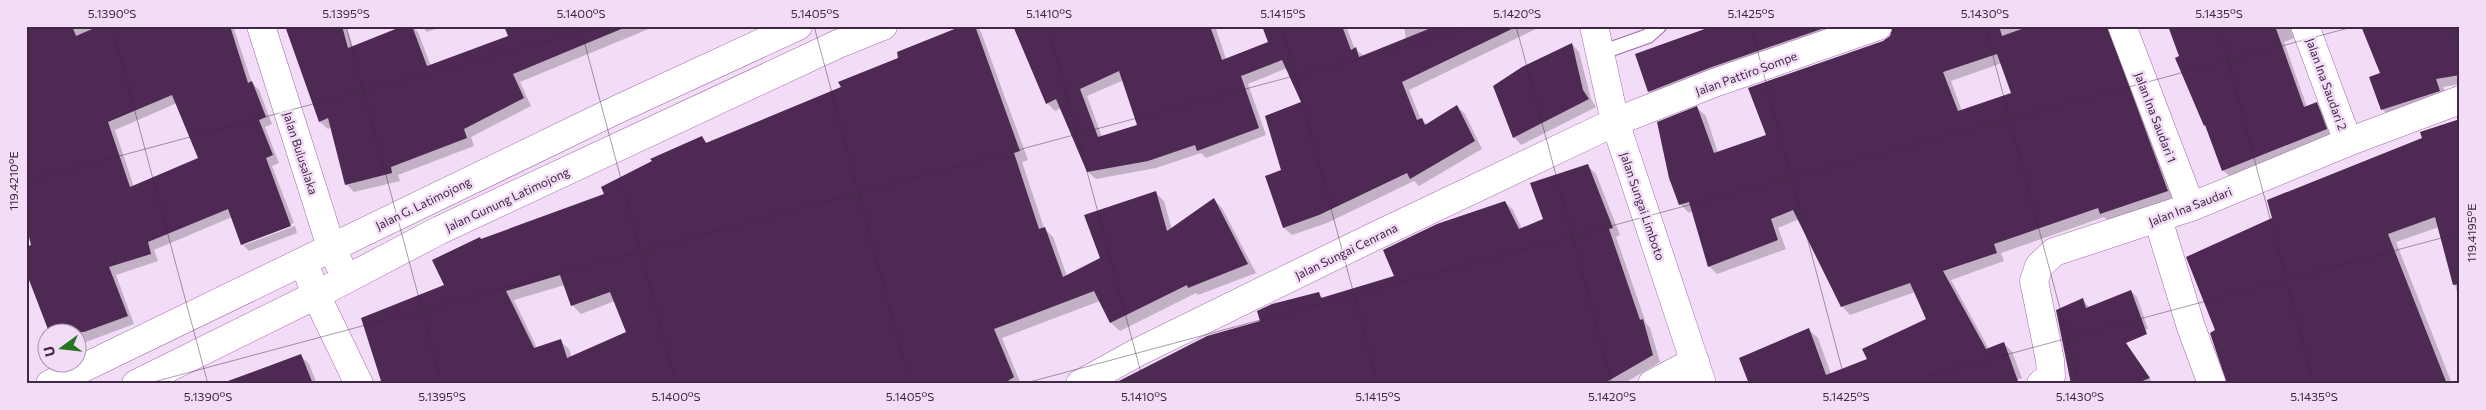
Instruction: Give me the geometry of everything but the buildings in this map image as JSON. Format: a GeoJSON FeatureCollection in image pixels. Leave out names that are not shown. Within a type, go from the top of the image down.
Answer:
{"type":"FeatureCollection","features":[{"type":"Feature","properties":{"kind":"street","name":"Jalan Bulusalaka"},"geometry":{"type":"LineString","coordinates":[[261,26],[330,247],[346,278]]}},
{"type":"Feature","properties":{"kind":"street","name":"Jalan G. Latimojong"},"geometry":{"type":"LineString","coordinates":[[50,384],[616,110],[798,26]]}},
{"type":"Feature","properties":{"kind":"street","name":"Jalan Gunung Latimojong"},"geometry":{"type":"LineString","coordinates":[[136,384],[316,295],[440,230],[835,35],[883,26]]}},
{"type":"Feature","properties":{"kind":"street","name":"Jalan Sungai Limboto"},"geometry":{"type":"LineString","coordinates":[[1594,26],[1615,122],[1698,372]]}},
{"type":"Feature","properties":{"kind":"street","name":"Jalan Pattiro Sompe"},"geometry":{"type":"LineString","coordinates":[[1615,122],[1714,83],[1878,26]]}},
{"type":"Feature","properties":{"kind":"street","name":"Jalan Ina Saudari 1"},"geometry":{"type":"LineString","coordinates":[[2122,26],[2191,207]]}},
{"type":"Feature","properties":{"kind":"street","name":"Jalan Ina Saudari 2"},"geometry":{"type":"LineString","coordinates":[[2305,26],[2348,142]]}},
{"type":"Feature","properties":{"kind":"street","name":"Jalan Ina Saudari"},"geometry":{"type":"LineString","coordinates":[[2041,384],[2051,376],[2050,360],[2034,281],[2039,266],[2054,252],[2191,207],[2348,142],[2460,100]]}},
{"type":"Feature","properties":{"kind":"street","name":"Jalan Sungai Cenrana"},"geometry":{"type":"LineString","coordinates":[[1080,384],[1138,352],[1615,122]]}},
{"type":"Feature","properties":{"kind":"street"},"geometry":{"type":"LineString","coordinates":[[2158,219],[2191,327],[2212,384]]}},
{"type":"Feature","properties":{"kind":"street"},"geometry":{"type":"LineString","coordinates":[[304,262],[316,295],[359,384]]}},
{"type":"Feature","properties":{"kind":"street"},"geometry":{"type":"LineString","coordinates":[[1652,384],[1698,372]]}},
{"type":"Feature","properties":{"kind":"lane"},"geometry":{"type":"LineString","coordinates":[[1600,53],[1648,36],[1659,26]]}}]}
